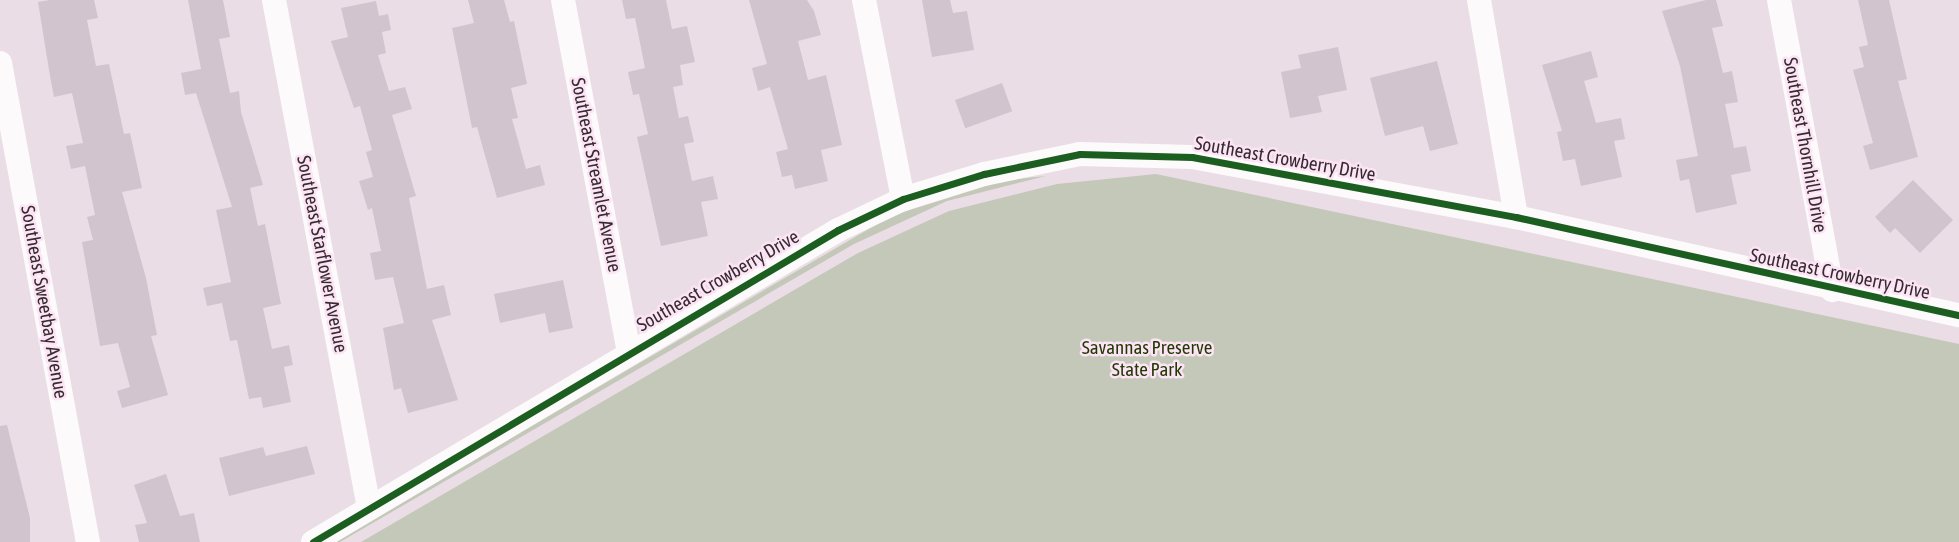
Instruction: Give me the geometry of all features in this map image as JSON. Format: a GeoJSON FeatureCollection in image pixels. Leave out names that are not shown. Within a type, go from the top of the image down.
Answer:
{"type":"FeatureCollection","features":[{"type":"Feature","properties":{"kind":"street","name":"Southeast Starflower Avenue"},"geometry":{"type":"LineString","coordinates":[[274,0],[369,508]]}},
{"type":"Feature","properties":{"kind":"street","name":"Southeast Streamlet Avenue"},"geometry":{"type":"LineString","coordinates":[[563,0],[629,351]]}},
{"type":"Feature","properties":{"kind":"street"},"geometry":{"type":"LineString","coordinates":[[864,0],[903,199]]}},
{"type":"Feature","properties":{"kind":"street"},"geometry":{"type":"LineString","coordinates":[[1479,0],[1516,217]]}},
{"type":"Feature","properties":{"kind":"street","name":"Southeast Thornhill Drive"},"geometry":{"type":"LineString","coordinates":[[1779,0],[1832,290]]}},
{"type":"Feature","properties":{"kind":"street","name":"Southeast Sweetbay Avenue"},"geometry":{"type":"LineString","coordinates":[[0,63],[88,542]]}},
{"type":"Feature","properties":{"kind":"street","name":"Southeast Crowberry Drive"},"geometry":{"type":"LineString","coordinates":[[313,542],[629,351],[838,230],[903,199],[984,174],[1080,154],[1192,158],[1516,217],[1832,290],[1959,315]]}},
{"type":"Feature","properties":{"kind":"green space","name":"Savannas Preserve State Park"},"geometry":{"type":"Polygon","coordinates":[[[1156,174],[1959,344],[1959,542],[361,542],[858,253],[949,211],[1057,184],[1156,174]]]}},
{"type":"Feature","properties":{"kind":"green space"},"geometry":{"type":"Polygon","coordinates":[[[1046,176],[947,201],[854,244],[340,542],[333,542],[891,216],[1005,180],[1046,176]]]}},
{"type":"Feature","properties":{"kind":"building"},"geometry":{"type":"Polygon","coordinates":[[[94,0],[98,18],[87,20],[96,66],[109,64],[124,134],[130,133],[142,188],[122,192],[146,278],[157,335],[151,336],[168,395],[122,408],[117,391],[130,387],[118,343],[100,346],[82,242],[93,240],[87,217],[95,215],[85,166],[71,169],[66,146],[83,143],[72,93],[54,97],[50,76],[38,2],[94,0]]]}},
{"type":"Feature","properties":{"kind":"building"},"geometry":{"type":"Polygon","coordinates":[[[188,0],[223,0],[230,37],[219,39],[230,93],[239,91],[241,112],[263,185],[250,188],[258,226],[265,224],[281,304],[263,308],[272,349],[289,345],[293,365],[284,367],[291,402],[263,408],[261,397],[249,399],[237,340],[230,341],[222,303],[207,306],[203,288],[231,282],[216,210],[232,207],[196,93],[185,95],[181,73],[201,69],[188,0]]]}},
{"type":"Feature","properties":{"kind":"building"},"geometry":{"type":"Polygon","coordinates":[[[468,0],[504,0],[510,22],[514,21],[527,84],[511,88],[518,118],[512,119],[526,169],[540,165],[545,185],[497,198],[477,127],[472,128],[452,28],[474,23],[468,0]]]}},
{"type":"Feature","properties":{"kind":"building"},"geometry":{"type":"Polygon","coordinates":[[[622,0],[666,0],[672,29],[687,26],[695,62],[680,65],[683,85],[673,87],[679,118],[688,116],[694,142],[684,144],[692,181],[713,176],[718,199],[701,202],[708,236],[661,246],[637,137],[648,134],[639,94],[633,95],[628,72],[645,68],[635,18],[626,19],[622,0]]]}},
{"type":"Feature","properties":{"kind":"building"},"geometry":{"type":"Polygon","coordinates":[[[749,0],[807,0],[814,11],[821,35],[798,41],[808,80],[826,75],[842,145],[821,150],[828,181],[795,189],[792,175],[782,177],[776,152],[788,149],[770,87],[758,91],[752,68],[767,64],[749,0]]]}},
{"type":"Feature","properties":{"kind":"building"},"geometry":{"type":"Polygon","coordinates":[[[922,0],[950,0],[953,13],[967,11],[974,50],[932,57],[922,0]]]}},
{"type":"Feature","properties":{"kind":"building"},"geometry":{"type":"Polygon","coordinates":[[[1716,0],[1723,26],[1712,28],[1723,73],[1732,71],[1738,102],[1725,104],[1734,148],[1746,146],[1751,171],[1731,175],[1737,204],[1696,213],[1689,179],[1680,181],[1676,160],[1698,156],[1680,66],[1662,11],[1716,0]]]}},
{"type":"Feature","properties":{"kind":"building"},"geometry":{"type":"Polygon","coordinates":[[[1858,0],[1889,0],[1907,79],[1898,81],[1918,157],[1870,170],[1863,146],[1873,143],[1853,70],[1864,67],[1859,47],[1868,45],[1858,0]]]}},
{"type":"Feature","properties":{"kind":"building"},"geometry":{"type":"Polygon","coordinates":[[[376,1],[379,16],[388,14],[391,30],[382,32],[386,53],[378,55],[389,91],[405,87],[412,109],[392,115],[416,196],[409,198],[427,289],[444,285],[451,315],[432,320],[458,400],[408,413],[401,388],[394,390],[383,328],[404,323],[393,277],[375,280],[370,253],[381,251],[372,208],[368,210],[359,181],[373,177],[366,152],[372,150],[360,106],[354,108],[331,41],[348,37],[341,8],[376,1]]]}},
{"type":"Feature","properties":{"kind":"building"},"geometry":{"type":"Polygon","coordinates":[[[1338,47],[1347,90],[1318,96],[1322,112],[1290,118],[1281,72],[1301,68],[1298,55],[1338,47]]]}},
{"type":"Feature","properties":{"kind":"building"},"geometry":{"type":"Polygon","coordinates":[[[1591,51],[1598,77],[1584,81],[1596,123],[1621,118],[1625,139],[1614,141],[1622,177],[1581,186],[1575,159],[1563,161],[1557,132],[1562,131],[1542,65],[1591,51]]]}},
{"type":"Feature","properties":{"kind":"building"},"geometry":{"type":"Polygon","coordinates":[[[1437,61],[1458,144],[1430,151],[1423,126],[1385,136],[1370,78],[1437,61]]]}},
{"type":"Feature","properties":{"kind":"building"},"geometry":{"type":"Polygon","coordinates":[[[1002,83],[1012,111],[965,128],[955,100],[1002,83]]]}},
{"type":"Feature","properties":{"kind":"building"},"geometry":{"type":"Polygon","coordinates":[[[1913,180],[1953,220],[1920,253],[1895,228],[1890,233],[1875,217],[1913,180]]]}},
{"type":"Feature","properties":{"kind":"building"},"geometry":{"type":"Polygon","coordinates":[[[563,280],[573,328],[549,333],[545,313],[500,323],[494,294],[563,280]]]}},
{"type":"Feature","properties":{"kind":"building"},"geometry":{"type":"Polygon","coordinates":[[[7,425],[30,518],[30,542],[0,542],[0,426],[7,425]]]}},
{"type":"Feature","properties":{"kind":"building"},"geometry":{"type":"Polygon","coordinates":[[[307,446],[315,474],[229,496],[219,458],[263,447],[266,456],[307,446]]]}},
{"type":"Feature","properties":{"kind":"building"},"geometry":{"type":"Polygon","coordinates":[[[166,474],[180,516],[194,513],[200,542],[139,542],[135,525],[147,523],[134,485],[166,474]]]}},
{"type":"Feature","properties":{"kind":"cycle path"},"geometry":{"type":"LineString","coordinates":[[313,542],[838,230],[903,199],[984,174],[1080,154],[1192,157],[1516,217],[1959,315]]}}]}
